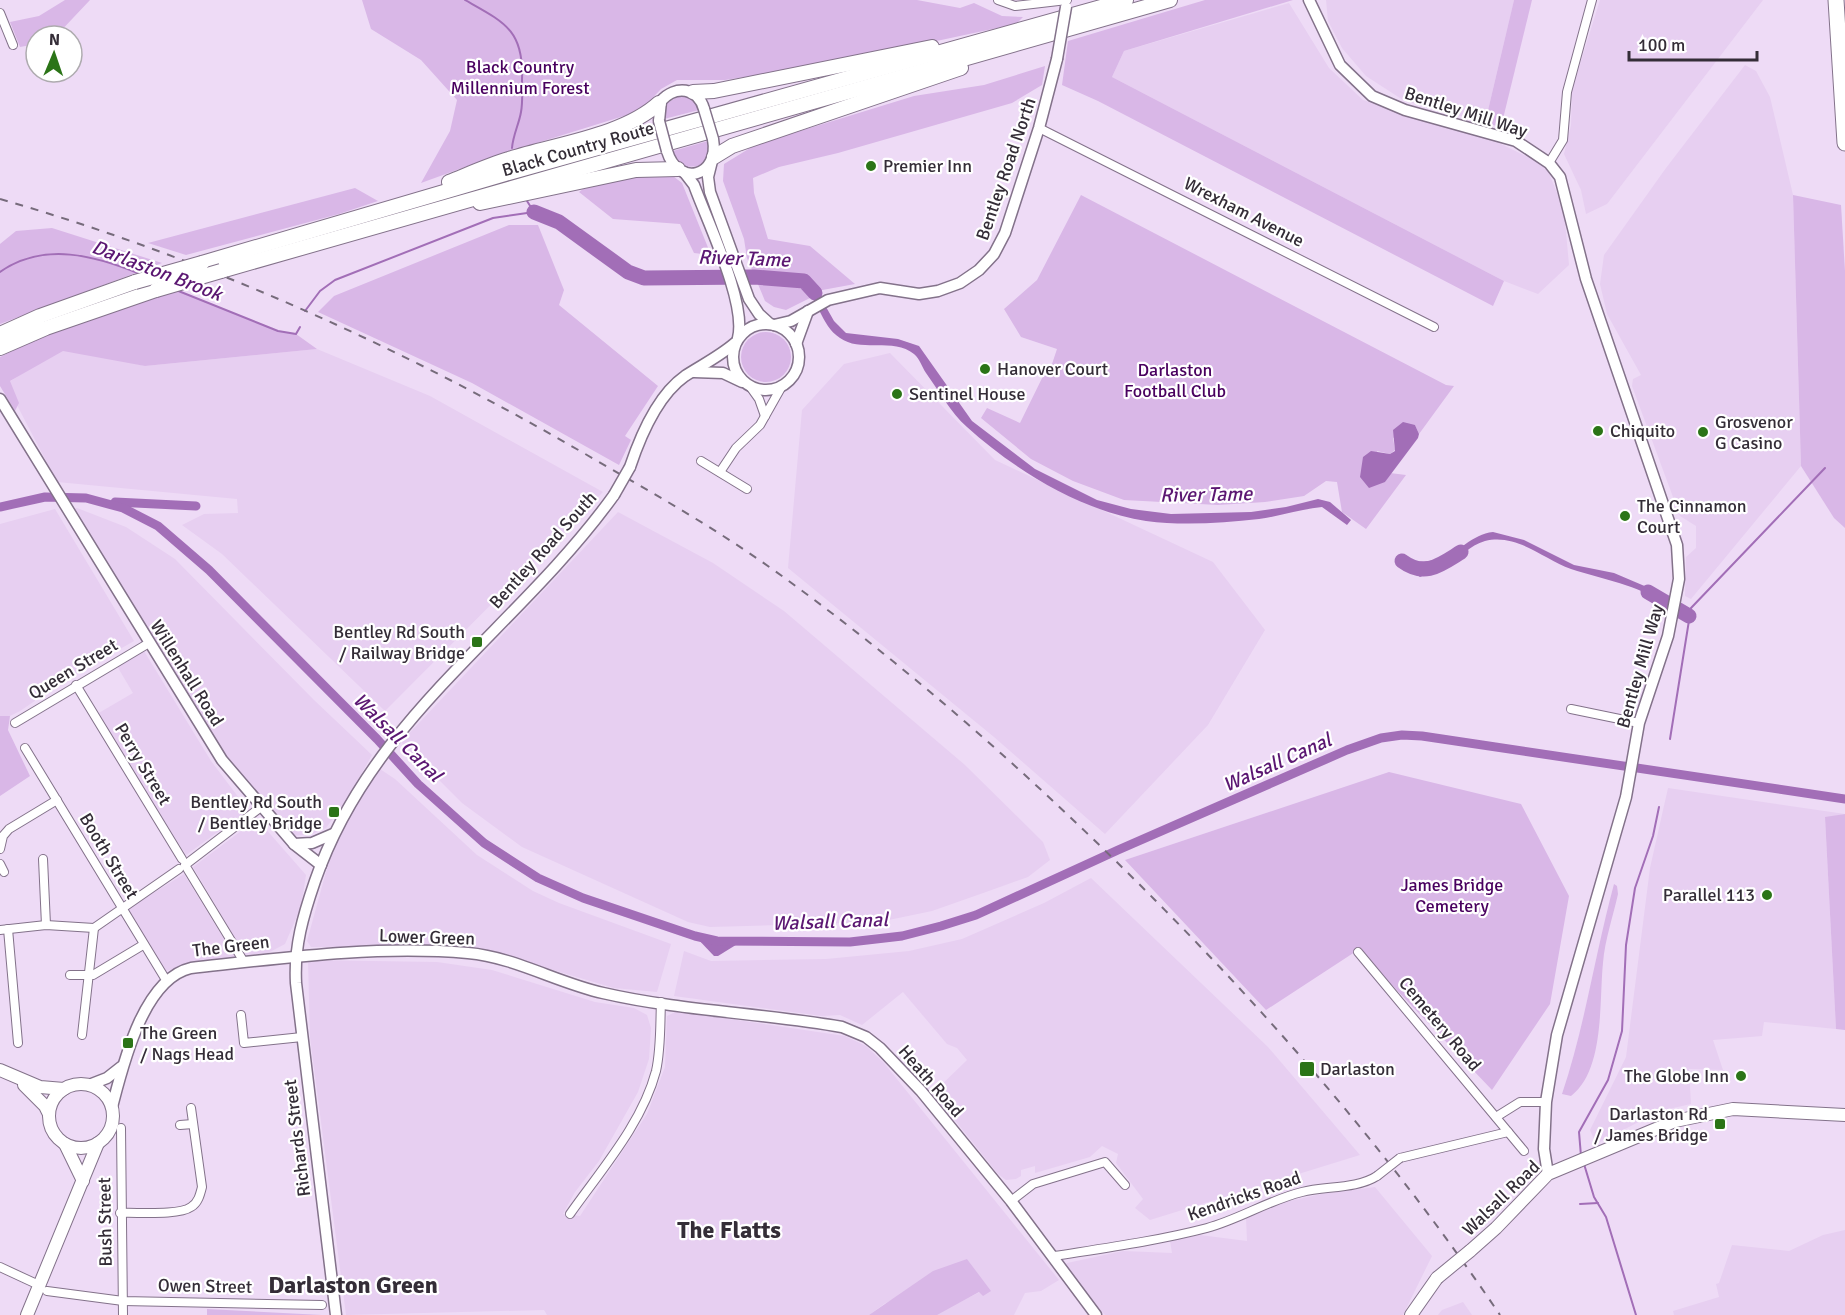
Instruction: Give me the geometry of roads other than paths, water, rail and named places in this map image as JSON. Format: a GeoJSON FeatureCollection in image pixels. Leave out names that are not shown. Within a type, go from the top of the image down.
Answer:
{"type":"FeatureCollection","features":[{"type":"Feature","properties":{"kind":"highway","name":"Black Country Route"},"geometry":{"type":"LineString","coordinates":[[0,333],[135,282],[1126,0]]}},
{"type":"Feature","properties":{"kind":"highway","name":"Black Country Route"},"geometry":{"type":"LineString","coordinates":[[0,348],[46,328],[156,290],[979,53],[1031,42],[1170,0]]}},
{"type":"Feature","properties":{"kind":"highway"},"geometry":{"type":"LineString","coordinates":[[1828,0],[1840,84]]}},
{"type":"Feature","properties":{"kind":"highway"},"geometry":{"type":"LineString","coordinates":[[1836,0],[1845,144]]}},
{"type":"Feature","properties":{"kind":"highway"},"geometry":{"type":"LineString","coordinates":[[693,92],[714,91],[939,46],[994,39]]}},
{"type":"Feature","properties":{"kind":"highway"},"geometry":{"type":"LineString","coordinates":[[713,159],[732,146],[847,109],[1031,42]]}},
{"type":"Feature","properties":{"kind":"highway"},"geometry":{"type":"LineString","coordinates":[[369,214],[507,159],[628,123],[648,113],[659,103]]}},
{"type":"Feature","properties":{"kind":"highway"},"geometry":{"type":"LineString","coordinates":[[408,216],[500,200],[636,170],[681,171]]}},
{"type":"Feature","properties":{"kind":"main road"},"geometry":{"type":"LineString","coordinates":[[0,1070],[40,1087],[64,1089]]}},
{"type":"Feature","properties":{"kind":"main road"},"geometry":{"type":"LineString","coordinates":[[19,1080],[45,1106],[54,1133],[65,1144],[83,1181]]}},
{"type":"Feature","properties":{"kind":"main road"},"geometry":{"type":"LineString","coordinates":[[27,1315],[44,1288],[83,1181],[99,1143],[110,1128],[112,1107],[105,1095],[89,1085],[74,1085],[64,1089],[53,1101],[49,1114]]}},
{"type":"Feature","properties":{"kind":"main road","name":"Walsall Road"},"geometry":{"type":"LineString","coordinates":[[1411,1315],[1437,1278],[1497,1228],[1548,1174],[1690,1117],[1744,1109],[1845,1116]]}},
{"type":"Feature","properties":{"kind":"main road"},"geometry":{"type":"LineString","coordinates":[[65,1144],[82,1148],[99,1143]]}},
{"type":"Feature","properties":{"kind":"street"},"geometry":{"type":"LineString","coordinates":[[998,0],[1015,6],[1067,2]]}},
{"type":"Feature","properties":{"kind":"street","name":"Bentley Mill Way"},"geometry":{"type":"LineString","coordinates":[[1309,0],[1340,65],[1372,96],[1405,110],[1516,141],[1549,163],[1564,185],[1586,279],[1674,532],[1679,565],[1674,612],[1639,723],[1626,796],[1557,1035],[1546,1102],[1544,1149],[1548,1174]]}},
{"type":"Feature","properties":{"kind":"street"},"geometry":{"type":"LineString","coordinates":[[1549,163],[1563,140],[1567,92],[1592,0]]}},
{"type":"Feature","properties":{"kind":"street","name":"Bentley Road North"},"geometry":{"type":"LineString","coordinates":[[772,325],[791,321],[828,300],[880,288],[919,294],[938,291],[960,283],[979,270],[994,254],[1005,233],[1039,128],[1057,59],[1067,2]]}},
{"type":"Feature","properties":{"kind":"street"},"geometry":{"type":"LineString","coordinates":[[0,13],[13,45]]}},
{"type":"Feature","properties":{"kind":"street"},"geometry":{"type":"LineString","coordinates":[[765,416],[759,399],[735,369],[733,351],[737,341],[740,315],[733,290],[694,185],[671,162],[667,151],[659,121],[659,103],[670,92],[693,92],[700,98],[713,139],[713,159],[708,177],[710,192],[747,291],[755,310],[772,325],[791,335],[796,344]]}},
{"type":"Feature","properties":{"kind":"street","name":"Wrexham Avenue"},"geometry":{"type":"LineString","coordinates":[[1039,128],[1434,327]]}},
{"type":"Feature","properties":{"kind":"street"},"geometry":{"type":"LineString","coordinates":[[681,171],[698,172],[713,159]]}},
{"type":"Feature","properties":{"kind":"street"},"geometry":{"type":"LineString","coordinates":[[692,372],[723,373],[748,385],[768,390],[782,386],[790,380],[797,366],[796,344],[809,310]]}},
{"type":"Feature","properties":{"kind":"street"},"geometry":{"type":"LineString","coordinates":[[737,341],[751,327],[772,325]]}},
{"type":"Feature","properties":{"kind":"street","name":"Bentley Road South"},"geometry":{"type":"LineString","coordinates":[[333,834],[378,758],[396,736],[589,530],[614,495],[667,394],[692,372],[721,355],[737,341]]}},
{"type":"Feature","properties":{"kind":"street"},"geometry":{"type":"LineString","coordinates":[[720,472],[736,448],[760,425],[782,386]]}},
{"type":"Feature","properties":{"kind":"street","name":"Willenhall Road"},"geometry":{"type":"LineString","coordinates":[[0,399],[222,760],[294,844],[321,865]]}},
{"type":"Feature","properties":{"kind":"street"},"geometry":{"type":"LineString","coordinates":[[700,461],[747,489]]}},
{"type":"Feature","properties":{"kind":"street","name":"Queen Street"},"geometry":{"type":"LineString","coordinates":[[15,723],[149,643]]}},
{"type":"Feature","properties":{"kind":"street","name":"Perry Street"},"geometry":{"type":"LineString","coordinates":[[76,686],[182,864],[244,962]]}},
{"type":"Feature","properties":{"kind":"street"},"geometry":{"type":"LineString","coordinates":[[1571,709],[1639,723]]}},
{"type":"Feature","properties":{"kind":"street","name":"Booth Street"},"geometry":{"type":"LineString","coordinates":[[25,748],[166,980]]}},
{"type":"Feature","properties":{"kind":"street"},"geometry":{"type":"LineString","coordinates":[[0,849],[1,834],[57,800]]}},
{"type":"Feature","properties":{"kind":"street"},"geometry":{"type":"LineString","coordinates":[[18,1043],[4,930],[46,925],[94,928],[261,807]]}},
{"type":"Feature","properties":{"kind":"street"},"geometry":{"type":"LineString","coordinates":[[294,844],[312,843],[333,834]]}},
{"type":"Feature","properties":{"kind":"street"},"geometry":{"type":"LineString","coordinates":[[294,956],[300,924],[333,834]]}},
{"type":"Feature","properties":{"kind":"street"},"geometry":{"type":"LineString","coordinates":[[43,859],[46,925]]}},
{"type":"Feature","properties":{"kind":"street"},"geometry":{"type":"LineString","coordinates":[[82,1035],[94,928]]}},
{"type":"Feature","properties":{"kind":"street"},"geometry":{"type":"LineString","coordinates":[[70,975],[88,977],[143,945]]}},
{"type":"Feature","properties":{"kind":"street","name":"Lower Green"},"geometry":{"type":"LineString","coordinates":[[294,956],[414,951],[469,953],[494,958],[584,988],[661,1002]]}},
{"type":"Feature","properties":{"kind":"street","name":"Cemetery Road"},"geometry":{"type":"LineString","coordinates":[[1358,952],[1524,1151]]}},
{"type":"Feature","properties":{"kind":"street","name":"The Green"},"geometry":{"type":"LineString","coordinates":[[166,980],[179,970],[294,956]]}},
{"type":"Feature","properties":{"kind":"street","name":"Richards Street"},"geometry":{"type":"LineString","coordinates":[[294,956],[336,1315]]}},
{"type":"Feature","properties":{"kind":"street"},"geometry":{"type":"LineString","coordinates":[[112,1107],[122,1067],[149,1005],[166,980]]}},
{"type":"Feature","properties":{"kind":"street"},"geometry":{"type":"LineString","coordinates":[[570,1214],[620,1143],[646,1097],[659,1056],[661,1002]]}},
{"type":"Feature","properties":{"kind":"street","name":"Heath Road"},"geometry":{"type":"LineString","coordinates":[[661,1002],[821,1023],[842,1027],[866,1037],[921,1091],[1054,1256],[1096,1315]]}},
{"type":"Feature","properties":{"kind":"street"},"geometry":{"type":"LineString","coordinates":[[241,1015],[244,1043],[302,1037]]}},
{"type":"Feature","properties":{"kind":"street"},"geometry":{"type":"LineString","coordinates":[[89,1085],[107,1078],[122,1067]]}},
{"type":"Feature","properties":{"kind":"street"},"geometry":{"type":"LineString","coordinates":[[1496,1117],[1520,1102],[1546,1102]]}},
{"type":"Feature","properties":{"kind":"street"},"geometry":{"type":"LineString","coordinates":[[120,1213],[179,1211],[194,1204],[202,1187],[191,1108]]}},
{"type":"Feature","properties":{"kind":"street"},"geometry":{"type":"LineString","coordinates":[[180,1125],[193,1125]]}},
{"type":"Feature","properties":{"kind":"street","name":"Bush Street"},"geometry":{"type":"LineString","coordinates":[[121,1128],[120,1213],[123,1315]]}},
{"type":"Feature","properties":{"kind":"street","name":"Kendricks Road"},"geometry":{"type":"LineString","coordinates":[[1054,1256],[1161,1238],[1210,1227],[1276,1199],[1366,1181],[1377,1176],[1400,1158],[1508,1132]]}},
{"type":"Feature","properties":{"kind":"street"},"geometry":{"type":"LineString","coordinates":[[1011,1201],[1033,1184],[1105,1162],[1125,1185]]}},
{"type":"Feature","properties":{"kind":"street","name":"Owen Street"},"geometry":{"type":"LineString","coordinates":[[0,1267],[44,1288],[123,1301],[322,1305]]}},
{"type":"Feature","properties":{"kind":"waterway","name":"River Tame"},"geometry":{"type":"LineString","coordinates":[[465,0],[509,29],[519,49],[522,62],[522,104],[512,148]]}},
{"type":"Feature","properties":{"kind":"waterway","name":"River Tame"},"geometry":{"type":"LineString","coordinates":[[527,201],[534,212]]}},
{"type":"Feature","properties":{"kind":"waterway","name":"Darlaston Brook"},"geometry":{"type":"LineString","coordinates":[[305,311],[320,291],[335,280],[493,218],[534,212]]}},
{"type":"Feature","properties":{"kind":"waterway","name":"River Tame"},"geometry":{"type":"LineString","coordinates":[[534,212],[559,222],[628,272],[644,278],[754,277],[804,281],[815,293]]}},
{"type":"Feature","properties":{"kind":"waterway","name":"Darlaston Brook"},"geometry":{"type":"LineString","coordinates":[[0,272],[17,262],[52,254],[88,257],[140,274]]}},
{"type":"Feature","properties":{"kind":"waterway","name":"Darlaston Brook"},"geometry":{"type":"LineString","coordinates":[[176,290],[278,331],[296,334],[300,327]]}},
{"type":"Feature","properties":{"kind":"waterway"},"geometry":{"type":"LineString","coordinates":[[1670,739],[1691,608],[1825,468]]}},
{"type":"Feature","properties":{"kind":"waterway","name":"Walsall Canal"},"geometry":{"type":"LineString","coordinates":[[0,507],[45,497],[86,498],[123,508],[158,526],[209,570],[377,739],[418,784],[484,843],[538,878],[583,898],[695,936],[717,941],[850,942],[902,936],[941,926],[976,915],[1347,750],[1381,738],[1402,735],[1422,736],[1845,799]]}},
{"type":"Feature","properties":{"kind":"waterway"},"geometry":{"type":"LineString","coordinates":[[115,502],[196,506]]}},
{"type":"Feature","properties":{"kind":"waterway","name":"River Tame"},"geometry":{"type":"LineString","coordinates":[[1402,561],[1418,569],[1432,568],[1461,552]]}},
{"type":"Feature","properties":{"kind":"waterway","name":"River Tame"},"geometry":{"type":"LineString","coordinates":[[1648,592],[1689,616]]}},
{"type":"Feature","properties":{"kind":"waterway"},"geometry":{"type":"LineString","coordinates":[[1581,1156],[1579,1132],[1608,1080],[1622,1031],[1626,945],[1635,888],[1653,836],[1659,807]]}},
{"type":"Feature","properties":{"kind":"waterway"},"geometry":{"type":"LineString","coordinates":[[1584,1164],[1594,1197],[1606,1217],[1636,1315]]}},
{"type":"Feature","properties":{"kind":"waterway"},"geometry":{"type":"LineString","coordinates":[[1580,1204],[1598,1203]]}},
{"type":"Feature","properties":{"kind":"railway"},"geometry":{"type":"LineString","coordinates":[[0,199],[152,249],[227,278],[301,309],[446,378],[587,455],[682,511],[752,555],[824,607],[919,683],[1012,763],[1101,846],[1193,939],[1332,1093],[1419,1202],[1500,1315]]}},
{"type":"Feature","properties":{"kind":"place","name":"Premier Inn"},"geometry":{"type":"Point","coordinates":[871,166]}},
{"type":"Feature","properties":{"kind":"place","name":"Hanover Court"},"geometry":{"type":"Point","coordinates":[985,369]}},
{"type":"Feature","properties":{"kind":"place","name":"Sentinel House"},"geometry":{"type":"Point","coordinates":[897,394]}},
{"type":"Feature","properties":{"kind":"place","name":"Chiquito"},"geometry":{"type":"Point","coordinates":[1598,431]}},
{"type":"Feature","properties":{"kind":"place","name":"Grosvenor G Casino"},"geometry":{"type":"Point","coordinates":[1703,432]}},
{"type":"Feature","properties":{"kind":"place","name":"The Cinnamon Court"},"geometry":{"type":"Point","coordinates":[1625,516]}},
{"type":"Feature","properties":{"kind":"place","name":"Bentley Rd South / Railway Bridge"},"geometry":{"type":"Point","coordinates":[477,642]}},
{"type":"Feature","properties":{"kind":"place","name":"Bentley Rd South / Bentley Bridge"},"geometry":{"type":"Point","coordinates":[334,812]}},
{"type":"Feature","properties":{"kind":"place","name":"Parallel 113"},"geometry":{"type":"Point","coordinates":[1767,895]}},
{"type":"Feature","properties":{"kind":"place","name":"The Green / Nags Head"},"geometry":{"type":"Point","coordinates":[128,1043]}},
{"type":"Feature","properties":{"kind":"place","name":"Darlaston"},"geometry":{"type":"Point","coordinates":[1307,1069]}},
{"type":"Feature","properties":{"kind":"place","name":"The Globe Inn"},"geometry":{"type":"Point","coordinates":[1741,1076]}},
{"type":"Feature","properties":{"kind":"place","name":"Darlaston Rd / James Bridge"},"geometry":{"type":"Point","coordinates":[1720,1124]}},
{"type":"Feature","properties":{"kind":"district","name":"The Flatts"},"geometry":{"type":"Point","coordinates":[729,1230]}},
{"type":"Feature","properties":{"kind":"district","name":"Darlaston Green"},"geometry":{"type":"Point","coordinates":[353,1285]}},
{"type":"Feature","properties":{"kind":"park label","name":"Black Country Millennium Forest"},"geometry":{"type":"Point","coordinates":[520,77]}},
{"type":"Feature","properties":{"kind":"park label","name":"Darlaston Football Club"},"geometry":{"type":"Point","coordinates":[1175,380]}},
{"type":"Feature","properties":{"kind":"park label","name":"James Bridge Cemetery"},"geometry":{"type":"Point","coordinates":[1452,895]}}]}
